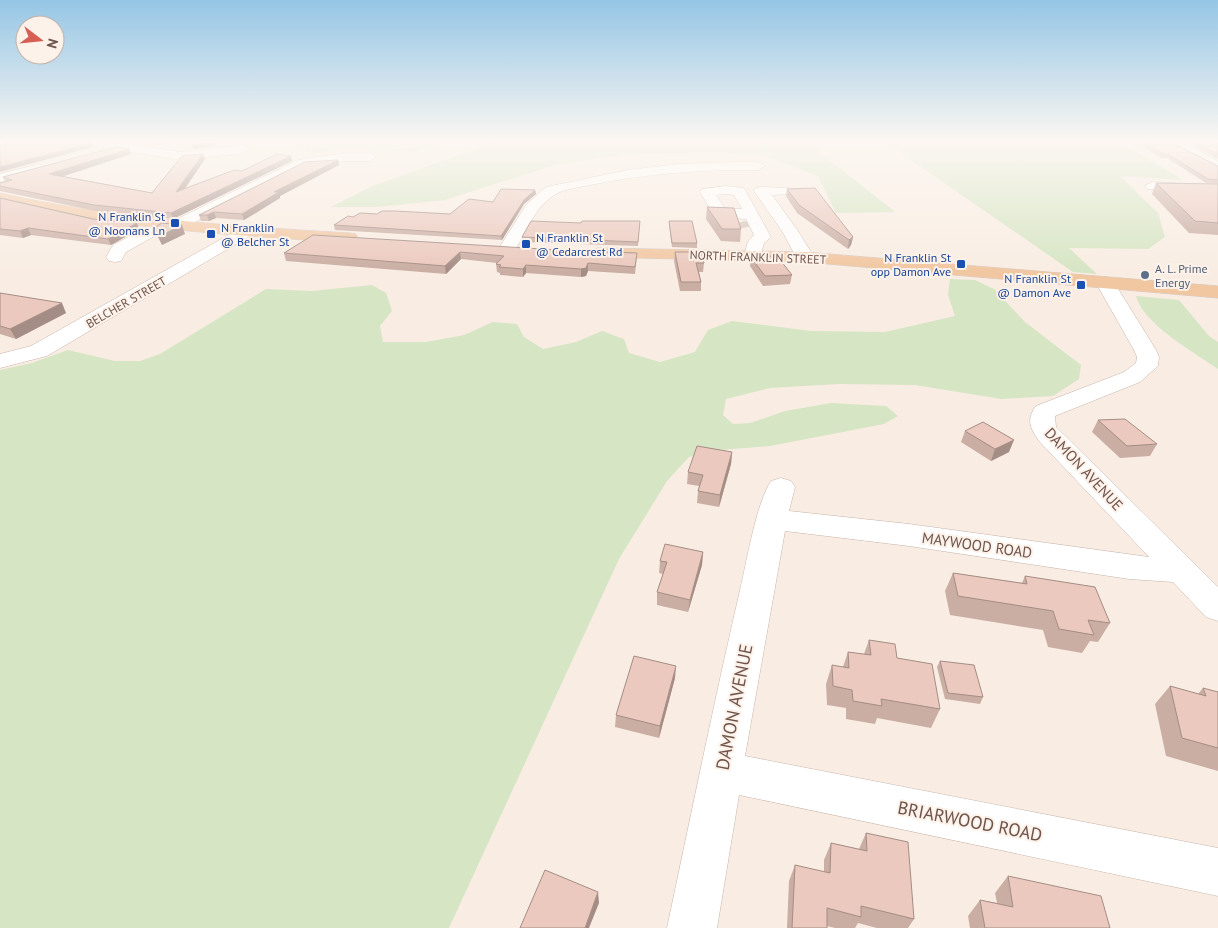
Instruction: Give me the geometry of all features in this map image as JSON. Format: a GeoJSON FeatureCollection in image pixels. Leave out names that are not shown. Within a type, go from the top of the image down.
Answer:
{"type":"FeatureCollection","features":[{"type":"Feature","properties":{"kind":"main road"},"geometry":{"type":"LineString","coordinates":[[0,197],[96,218],[169,226],[369,239]]}},
{"type":"Feature","properties":{"kind":"main road"},"geometry":{"type":"LineString","coordinates":[[490,247],[517,249]]}},
{"type":"Feature","properties":{"kind":"main road","name":"NORTH FRANKLIN STREET"},"geometry":{"type":"LineString","coordinates":[[583,252],[754,248],[805,257],[1218,292]]}},
{"type":"Feature","properties":{"kind":"street"},"geometry":{"type":"LineString","coordinates":[[115,257],[120,249],[256,185]]}},
{"type":"Feature","properties":{"kind":"street"},"geometry":{"type":"LineString","coordinates":[[517,249],[533,207],[544,194],[551,190],[575,185]]}},
{"type":"Feature","properties":{"kind":"street"},"geometry":{"type":"LineString","coordinates":[[1152,186],[1218,189]]}},
{"type":"Feature","properties":{"kind":"street"},"geometry":{"type":"LineString","coordinates":[[786,191],[761,191],[790,231],[805,257]]}},
{"type":"Feature","properties":{"kind":"street"},"geometry":{"type":"LineString","coordinates":[[744,220],[747,237],[754,248]]}},
{"type":"Feature","properties":{"kind":"street","name":"BELCHER STREET"},"geometry":{"type":"LineString","coordinates":[[0,361],[39,351],[248,231]]}},
{"type":"Feature","properties":{"kind":"street"},"geometry":{"type":"LineString","coordinates":[[159,263],[185,267]]}},
{"type":"Feature","properties":{"kind":"street","name":"DAMON AVENUE"},"geometry":{"type":"LineString","coordinates":[[1105,283],[1145,350],[1148,357],[1148,366],[1132,377],[1052,407],[1042,415],[1041,420],[1048,435],[1218,608]]}},
{"type":"Feature","properties":{"kind":"street","name":"DAMON AVENUE"},"geometry":{"type":"LineString","coordinates":[[692,928],[721,771],[776,503]]}},
{"type":"Feature","properties":{"kind":"street","name":"MAYWOOD ROAD"},"geometry":{"type":"LineString","coordinates":[[776,503],[909,536],[1139,568],[1181,570]]}},
{"type":"Feature","properties":{"kind":"street","name":"BRIARWOOD ROAD"},"geometry":{"type":"LineString","coordinates":[[721,771],[1218,872]]}},
{"type":"Feature","properties":{"kind":"green space"},"geometry":{"type":"Polygon","coordinates":[[[375,185],[491,185],[445,200],[377,207],[331,207],[375,185]]]}},
{"type":"Feature","properties":{"kind":"green space"},"geometry":{"type":"Polygon","coordinates":[[[823,185],[861,185],[895,212],[836,213],[823,185]]]}},
{"type":"Feature","properties":{"kind":"green space"},"geometry":{"type":"Polygon","coordinates":[[[948,185],[1130,185],[1158,213],[1165,237],[1148,249],[1069,248],[1097,274],[1073,272],[948,185]]]}},
{"type":"Feature","properties":{"kind":"green space"},"geometry":{"type":"Polygon","coordinates":[[[950,279],[975,280],[994,289],[1025,322],[1081,365],[1079,379],[1053,396],[1001,399],[915,385],[839,384],[770,388],[726,399],[723,415],[733,424],[750,423],[785,411],[831,403],[886,406],[898,416],[884,424],[770,446],[720,450],[689,457],[667,481],[619,559],[449,928],[0,928],[0,370],[32,363],[68,350],[115,361],[140,361],[160,354],[266,289],[312,291],[372,285],[386,293],[392,311],[380,326],[383,342],[426,342],[464,335],[493,322],[517,324],[524,337],[543,349],[576,342],[602,331],[624,339],[629,353],[660,362],[695,352],[708,330],[732,321],[811,331],[885,332],[955,316],[948,295],[950,279]]]}},
{"type":"Feature","properties":{"kind":"green space"},"geometry":{"type":"Polygon","coordinates":[[[1136,296],[1179,300],[1209,336],[1218,342],[1218,369],[1159,327],[1141,307],[1136,296]]]}},
{"type":"Feature","properties":{"kind":"building"},"geometry":{"type":"Polygon","coordinates":[[[110,185],[152,193],[158,185],[181,185],[176,192],[194,185],[229,185],[171,213],[94,205],[0,186],[110,185]]]}},
{"type":"Feature","properties":{"kind":"building"},"geometry":{"type":"Polygon","coordinates":[[[258,185],[287,185],[242,214],[214,212],[207,215],[199,215],[258,185]]]}},
{"type":"Feature","properties":{"kind":"building"},"geometry":{"type":"Polygon","coordinates":[[[1158,185],[1218,185],[1218,223],[1195,221],[1158,185]]]}},
{"type":"Feature","properties":{"kind":"building"},"geometry":{"type":"Polygon","coordinates":[[[815,188],[853,237],[849,240],[799,205],[787,189],[815,188]]]}},
{"type":"Feature","properties":{"kind":"building"},"geometry":{"type":"Polygon","coordinates":[[[501,189],[535,190],[524,200],[501,236],[334,225],[348,216],[353,217],[360,213],[377,214],[382,211],[395,211],[450,214],[469,199],[493,202],[501,189]]]}},
{"type":"Feature","properties":{"kind":"building"},"geometry":{"type":"Polygon","coordinates":[[[0,198],[93,219],[137,223],[108,239],[28,228],[20,231],[0,229],[0,198]]]}},
{"type":"Feature","properties":{"kind":"building"},"geometry":{"type":"Polygon","coordinates":[[[707,207],[734,208],[741,229],[722,229],[707,207]]]}},
{"type":"Feature","properties":{"kind":"building"},"geometry":{"type":"Polygon","coordinates":[[[531,221],[581,223],[582,221],[640,221],[638,242],[522,237],[531,221]]]}},
{"type":"Feature","properties":{"kind":"building"},"geometry":{"type":"Polygon","coordinates":[[[669,221],[692,221],[697,243],[672,243],[669,221]]]}},
{"type":"Feature","properties":{"kind":"building"},"geometry":{"type":"Polygon","coordinates":[[[162,223],[182,225],[158,237],[154,228],[162,223]]]}},
{"type":"Feature","properties":{"kind":"building"},"geometry":{"type":"Polygon","coordinates":[[[313,235],[637,253],[635,267],[588,263],[586,268],[581,269],[526,265],[523,269],[499,267],[501,265],[496,264],[504,256],[460,252],[445,266],[284,253],[313,235]]]}},
{"type":"Feature","properties":{"kind":"building"},"geometry":{"type":"Polygon","coordinates":[[[675,252],[701,252],[704,263],[696,263],[701,282],[681,282],[675,252]]]}},
{"type":"Feature","properties":{"kind":"building"},"geometry":{"type":"Polygon","coordinates":[[[777,256],[792,275],[765,276],[751,257],[777,256]]]}},
{"type":"Feature","properties":{"kind":"building"},"geometry":{"type":"Polygon","coordinates":[[[0,293],[62,303],[10,329],[0,326],[0,293]]]}},
{"type":"Feature","properties":{"kind":"building"},"geometry":{"type":"Polygon","coordinates":[[[1125,419],[1157,444],[1127,446],[1098,420],[1125,419]]]}},
{"type":"Feature","properties":{"kind":"building"},"geometry":{"type":"Polygon","coordinates":[[[983,422],[1014,440],[995,449],[965,431],[983,422]]]}},
{"type":"Feature","properties":{"kind":"building"},"geometry":{"type":"Polygon","coordinates":[[[697,446],[732,452],[720,495],[698,491],[703,475],[688,472],[697,446]]]}},
{"type":"Feature","properties":{"kind":"building"},"geometry":{"type":"Polygon","coordinates":[[[665,544],[703,552],[690,600],[657,592],[667,562],[660,561],[665,544]]]}},
{"type":"Feature","properties":{"kind":"building"},"geometry":{"type":"Polygon","coordinates":[[[953,573],[1027,584],[1025,576],[1095,587],[1110,623],[1088,620],[1094,635],[1059,629],[1053,611],[958,596],[953,573]]]}},
{"type":"Feature","properties":{"kind":"building"},"geometry":{"type":"Polygon","coordinates":[[[869,640],[895,644],[897,658],[932,664],[940,709],[881,699],[882,706],[853,701],[852,690],[833,686],[832,665],[849,668],[848,652],[871,655],[869,640]]]}},
{"type":"Feature","properties":{"kind":"building"},"geometry":{"type":"Polygon","coordinates":[[[634,656],[676,666],[660,726],[616,715],[634,656]]]}},
{"type":"Feature","properties":{"kind":"building"},"geometry":{"type":"Polygon","coordinates":[[[940,661],[974,665],[983,697],[948,693],[940,661]]]}},
{"type":"Feature","properties":{"kind":"building"},"geometry":{"type":"Polygon","coordinates":[[[1170,686],[1206,696],[1203,688],[1218,692],[1218,748],[1182,738],[1170,686]]]}},
{"type":"Feature","properties":{"kind":"building"},"geometry":{"type":"Polygon","coordinates":[[[866,833],[908,842],[914,919],[861,906],[861,917],[827,908],[827,928],[792,928],[795,865],[830,873],[831,843],[867,851],[866,833]]]}},
{"type":"Feature","properties":{"kind":"building"},"geometry":{"type":"Polygon","coordinates":[[[545,870],[598,892],[585,928],[520,928],[545,870]]]}},
{"type":"Feature","properties":{"kind":"building"},"geometry":{"type":"Polygon","coordinates":[[[1008,876],[1101,896],[1110,928],[985,928],[980,900],[1013,907],[1008,876]]]}},
{"type":"Feature","properties":{"kind":"tunnel"},"geometry":{"type":"LineString","coordinates":[[741,222],[742,228]]}},
{"type":"Feature","properties":{"kind":"place","name":"N Franklin St @ Noonans Ln"},"geometry":{"type":"Point","coordinates":[175,223]}},
{"type":"Feature","properties":{"kind":"place","name":"N Franklin @ Belcher St"},"geometry":{"type":"Point","coordinates":[211,234]}},
{"type":"Feature","properties":{"kind":"place","name":"N Franklin St @ Cedarcrest Rd"},"geometry":{"type":"Point","coordinates":[526,244]}},
{"type":"Feature","properties":{"kind":"place","name":"N Franklin St opp Damon Ave"},"geometry":{"type":"Point","coordinates":[961,264]}},
{"type":"Feature","properties":{"kind":"place","name":"A. L. Prime Energy"},"geometry":{"type":"Point","coordinates":[1145,275]}},
{"type":"Feature","properties":{"kind":"place","name":"N Franklin St @ Damon Ave"},"geometry":{"type":"Point","coordinates":[1081,285]}}]}
